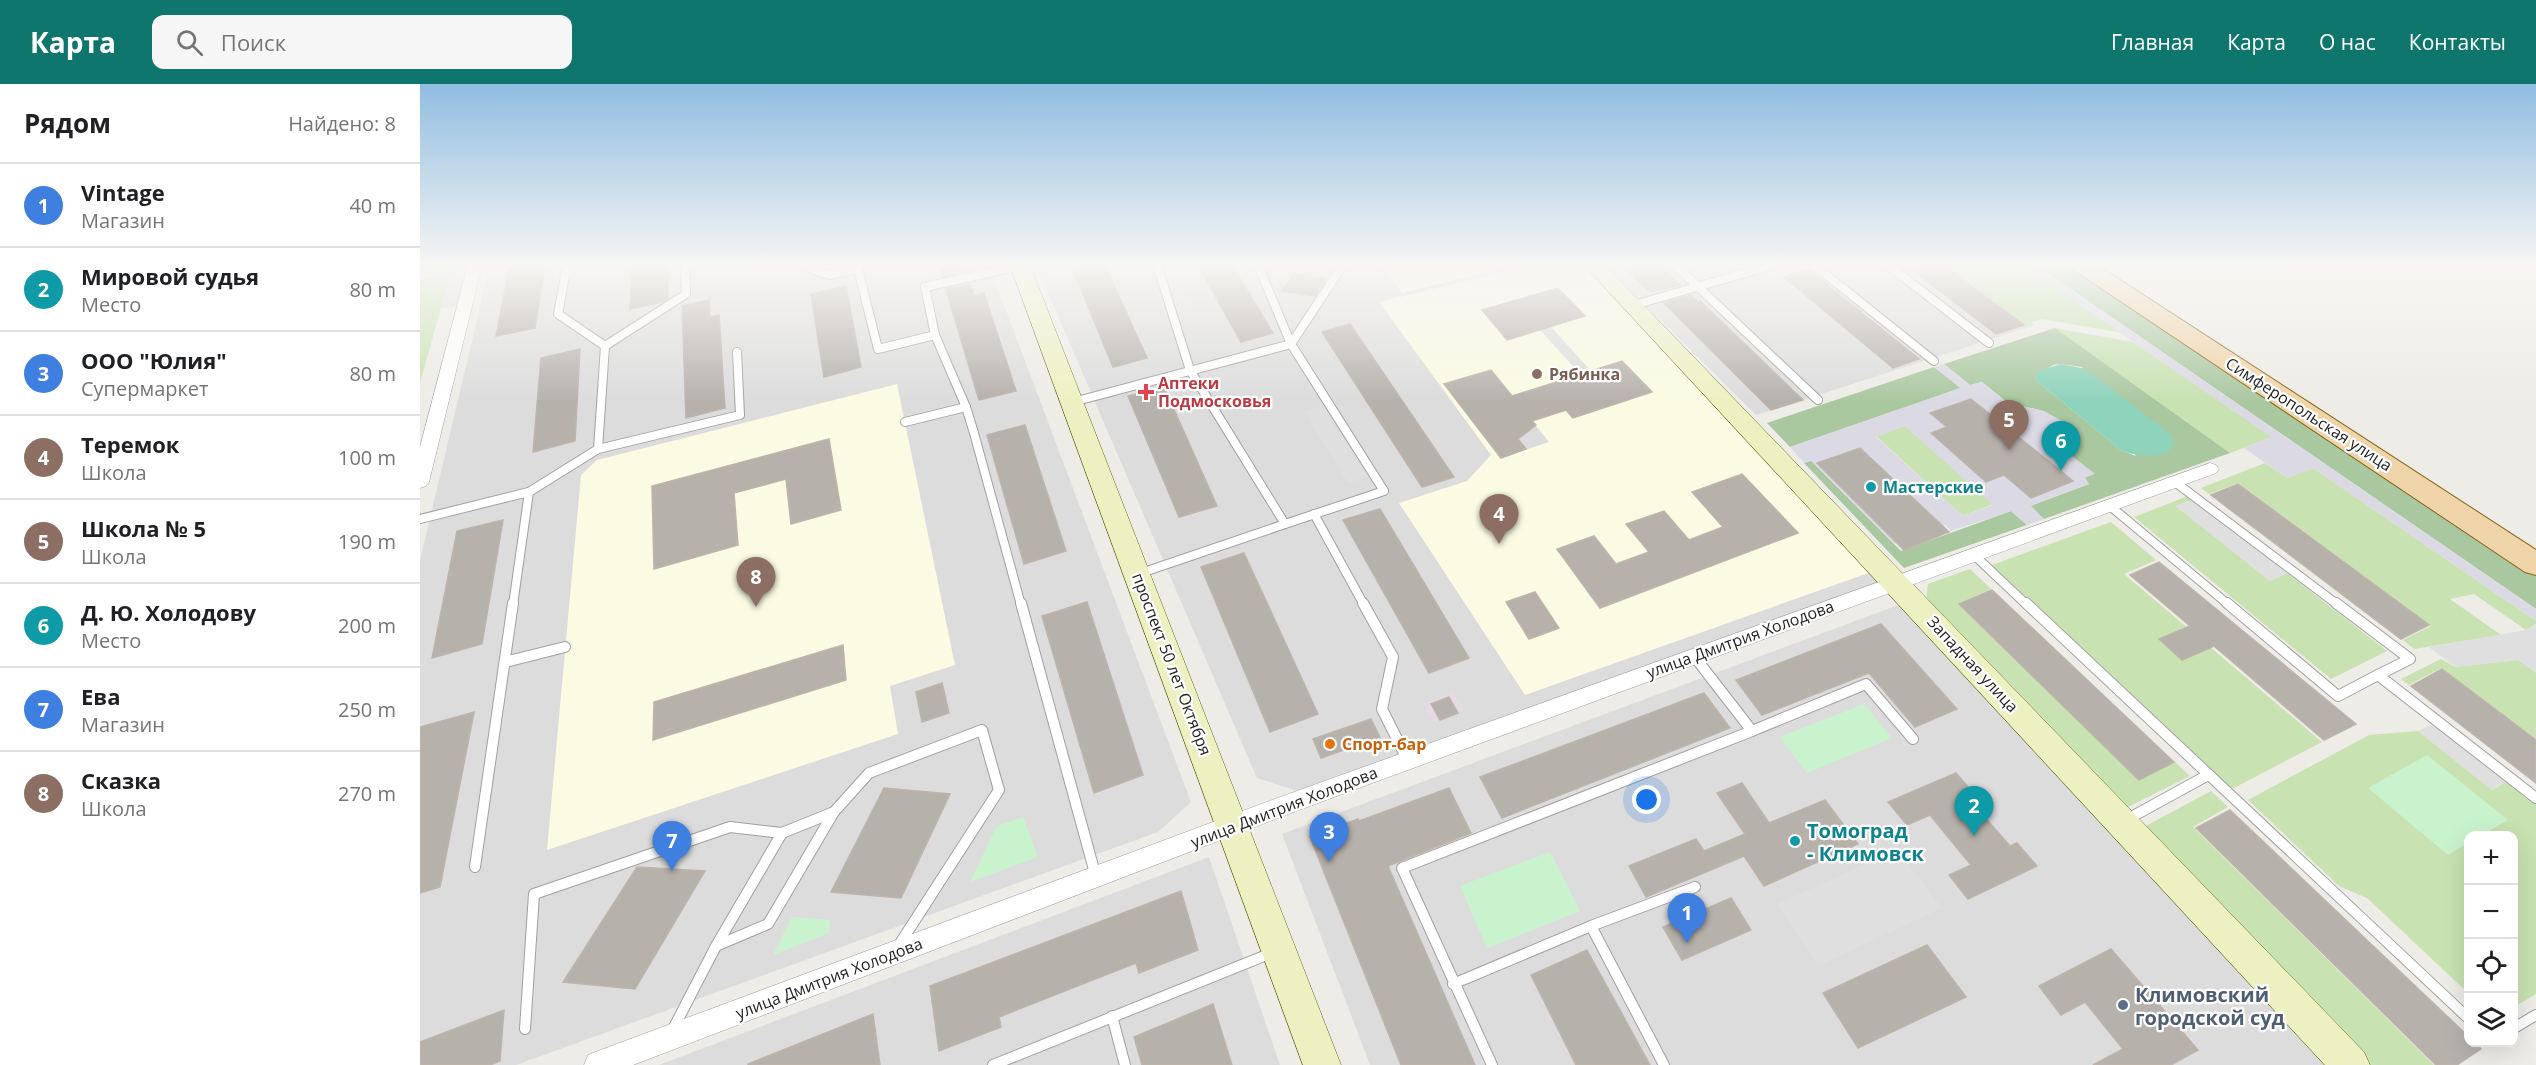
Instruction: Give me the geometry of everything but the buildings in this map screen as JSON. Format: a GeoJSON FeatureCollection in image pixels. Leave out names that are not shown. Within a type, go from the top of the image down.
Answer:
{"type":"FeatureCollection","features":[{"type":"Feature","properties":{"kind":"main road","name":"проспект 50 лет Октября"},"geometry":{"type":"LineString","coordinates":[[1038,311],[1322,1065]]}},
{"type":"Feature","properties":{"kind":"main road","name":"Западная улица"},"geometry":{"type":"LineString","coordinates":[[1640,311],[2351,1065]]}},
{"type":"Feature","properties":{"kind":"main road","name":"Симферопольская улица"},"geometry":{"type":"LineString","coordinates":[[2153,311],[2536,564]]}},
{"type":"Feature","properties":{"kind":"main road","name":"Симферопольская улица"},"geometry":{"type":"LineString","coordinates":[[2175,311],[2536,540]]}},
{"type":"Feature","properties":{"kind":"street"},"geometry":{"type":"LineString","coordinates":[[420,482],[463,311]]}},
{"type":"Feature","properties":{"kind":"street","name":"улица Дмитрия Холодова"},"geometry":{"type":"LineString","coordinates":[[598,1065],[643,1056],[669,1038],[1408,760],[2210,469]]}},
{"type":"Feature","properties":{"kind":"lane"},"geometry":{"type":"LineString","coordinates":[[559,311],[558,314],[605,346]]}},
{"type":"Feature","properties":{"kind":"lane"},"geometry":{"type":"LineString","coordinates":[[605,346],[660,311]]}},
{"type":"Feature","properties":{"kind":"lane"},"geometry":{"type":"LineString","coordinates":[[869,311],[878,349],[935,335]]}},
{"type":"Feature","properties":{"kind":"lane"},"geometry":{"type":"LineString","coordinates":[[930,311],[935,335],[966,407],[1097,878]]}},
{"type":"Feature","properties":{"kind":"lane"},"geometry":{"type":"LineString","coordinates":[[1171,311],[1190,370],[1285,524]]}},
{"type":"Feature","properties":{"kind":"lane"},"geometry":{"type":"LineString","coordinates":[[1138,574],[1384,491],[1292,344],[1278,311]]}},
{"type":"Feature","properties":{"kind":"lane"},"geometry":{"type":"LineString","coordinates":[[1073,402],[1292,344],[1313,311]]}},
{"type":"Feature","properties":{"kind":"lane"},"geometry":{"type":"LineString","coordinates":[[1723,311],[1818,400]]}},
{"type":"Feature","properties":{"kind":"lane"},"geometry":{"type":"LineString","coordinates":[[1872,311],[1935,361]]}},
{"type":"Feature","properties":{"kind":"lane"},"geometry":{"type":"LineString","coordinates":[[1948,311],[1989,343]]}},
{"type":"Feature","properties":{"kind":"lane"},"geometry":{"type":"LineString","coordinates":[[598,449],[605,346]]}},
{"type":"Feature","properties":{"kind":"lane"},"geometry":{"type":"LineString","coordinates":[[420,519],[529,492],[598,449],[740,415],[737,352]]}},
{"type":"Feature","properties":{"kind":"lane"},"geometry":{"type":"LineString","coordinates":[[905,422],[966,407]]}},
{"type":"Feature","properties":{"kind":"lane"},"geometry":{"type":"LineString","coordinates":[[2110,506],[2338,696],[2410,659],[2175,482]]}},
{"type":"Feature","properties":{"kind":"lane"},"geometry":{"type":"LineString","coordinates":[[475,867],[529,492]]}},
{"type":"Feature","properties":{"kind":"lane"},"geometry":{"type":"LineString","coordinates":[[1314,514],[1392,657],[1382,709],[1408,760]]}},
{"type":"Feature","properties":{"kind":"lane"},"geometry":{"type":"LineString","coordinates":[[1973,554],[2464,1013]]}},
{"type":"Feature","properties":{"kind":"lane"},"geometry":{"type":"LineString","coordinates":[[505,662],[565,647]]}},
{"type":"Feature","properties":{"kind":"lane"},"geometry":{"type":"LineString","coordinates":[[1694,656],[1752,731]]}},
{"type":"Feature","properties":{"kind":"lane"},"geometry":{"type":"LineString","coordinates":[[2378,675],[2536,798]]}},
{"type":"Feature","properties":{"kind":"lane"},"geometry":{"type":"LineString","coordinates":[[1492,1065],[1453,984],[1402,868],[1866,684],[1913,739]]}},
{"type":"Feature","properties":{"kind":"lane"},"geometry":{"type":"LineString","coordinates":[[716,946],[768,924],[834,812],[869,773],[982,730],[999,790],[892,955]]}},
{"type":"Feature","properties":{"kind":"lane"},"geometry":{"type":"LineString","coordinates":[[2122,822],[2208,776]]}},
{"type":"Feature","properties":{"kind":"lane"},"geometry":{"type":"LineString","coordinates":[[525,1029],[534,894],[730,827],[782,832],[834,812]]}},
{"type":"Feature","properties":{"kind":"lane"},"geometry":{"type":"LineString","coordinates":[[669,1038],[716,946],[782,832]]}},
{"type":"Feature","properties":{"kind":"lane"},"geometry":{"type":"LineString","coordinates":[[1453,984],[1591,926],[1695,886]]}},
{"type":"Feature","properties":{"kind":"lane"},"geometry":{"type":"LineString","coordinates":[[1591,926],[1664,1065]]}},
{"type":"Feature","properties":{"kind":"lane"},"geometry":{"type":"LineString","coordinates":[[993,1065],[1279,950]]}},
{"type":"Feature","properties":{"kind":"lane"},"geometry":{"type":"LineString","coordinates":[[2518,1026],[2536,1015]]}},
{"type":"Feature","properties":{"kind":"lane"},"geometry":{"type":"LineString","coordinates":[[1112,1016],[1125,1065]]}},
{"type":"Feature","properties":{"kind":"shaded area"},"geometry":{"type":"Polygon","coordinates":[[[479,311],[1006,311],[1191,802],[1158,832],[516,1065],[420,1065],[420,560],[479,311]]]}},
{"type":"Feature","properties":{"kind":"shaded area"},"geometry":{"type":"Polygon","coordinates":[[[1056,311],[1630,311],[1880,569],[1879,583],[1304,793],[1257,778],[1056,311]]]}},
{"type":"Feature","properties":{"kind":"shaded area"},"geometry":{"type":"Polygon","coordinates":[[[1180,311],[1195,311],[1181,314],[1180,311]]]}},
{"type":"Feature","properties":{"kind":"shaded area"},"geometry":{"type":"Polygon","coordinates":[[[1385,311],[1484,311],[1507,340],[1540,330],[1593,388],[1580,392],[1568,378],[1545,385],[1527,413],[1491,370],[1445,384],[1501,458],[1549,442],[1532,421],[1604,385],[1550,326],[1585,316],[1580,311],[1628,311],[1874,571],[1525,695],[1399,503],[1467,481],[1491,455],[1385,311]],[[1742,474],[1692,492],[1723,527],[1689,540],[1664,511],[1627,524],[1649,552],[1616,564],[1594,536],[1557,549],[1600,607],[1798,532],[1742,474]],[[1535,592],[1506,603],[1529,639],[1559,628],[1535,592]]]}},
{"type":"Feature","properties":{"kind":"shaded area"},"geometry":{"type":"Polygon","coordinates":[[[1651,311],[2016,311],[2035,325],[1756,415],[1651,311]]]}},
{"type":"Feature","properties":{"kind":"shaded area"},"geometry":{"type":"Polygon","coordinates":[[[2088,311],[2103,311],[2536,609],[2536,621],[2313,468],[2287,478],[2244,448],[2271,437],[2088,311]]]}},
{"type":"Feature","properties":{"kind":"shaded area"},"geometry":{"type":"Polygon","coordinates":[[[1944,364],[1970,385],[1982,382],[2008,403],[2044,411],[2060,420],[2070,431],[2071,438],[2067,452],[2095,474],[2084,478],[2089,484],[2031,506],[2044,519],[2027,525],[2011,511],[1951,531],[1945,525],[1894,544],[1811,461],[1804,463],[1790,447],[1960,388],[1934,367],[1944,364]],[[1972,399],[1931,413],[1947,427],[1931,433],[1986,481],[2004,475],[2031,498],[2072,481],[1972,399]],[[1905,426],[1876,437],[1963,516],[1992,505],[1992,504],[1905,426]]]}},
{"type":"Feature","properties":{"kind":"shaded area"},"geometry":{"type":"Polygon","coordinates":[[[897,384],[955,665],[890,686],[898,734],[547,850],[581,475],[597,460],[897,384]],[[829,439],[653,486],[653,515],[786,479],[791,524],[841,510],[829,439]],[[735,517],[654,569],[738,545],[735,517]],[[842,645],[654,702],[653,740],[846,680],[842,645]]]}},
{"type":"Feature","properties":{"kind":"shaded area"},"geometry":{"type":"Polygon","coordinates":[[[1322,406],[1368,477],[1348,483],[1304,412],[1322,406]]]}},
{"type":"Feature","properties":{"kind":"shaded area"},"geometry":{"type":"Polygon","coordinates":[[[2192,500],[2287,573],[2270,581],[2175,506],[2192,500]]]}},
{"type":"Feature","properties":{"kind":"shaded area"},"geometry":{"type":"Polygon","coordinates":[[[1901,604],[2324,1065],[1370,1065],[1282,834],[1901,604]]]}},
{"type":"Feature","properties":{"kind":"shaded area"},"geometry":{"type":"Polygon","coordinates":[[[2536,624],[2536,673],[2518,660],[2455,667],[2429,647],[2526,630],[2536,624]]]}},
{"type":"Feature","properties":{"kind":"shaded area"},"geometry":{"type":"Polygon","coordinates":[[[1453,692],[1464,711],[1434,723],[1423,704],[1453,692]]]}},
{"type":"Feature","properties":{"kind":"shaded area"},"geometry":{"type":"Polygon","coordinates":[[[2436,722],[2511,779],[2492,790],[2418,731],[2436,722]]]}},
{"type":"Feature","properties":{"kind":"shaded area"},"geometry":{"type":"Polygon","coordinates":[[[1897,850],[1942,908],[1818,966],[1777,904],[1897,850]]]}},
{"type":"Feature","properties":{"kind":"shaded area"},"geometry":{"type":"Polygon","coordinates":[[[1209,857],[1280,1065],[659,1065],[1209,857]]]}},
{"type":"Feature","properties":{"kind":"green space"},"geometry":{"type":"Polygon","coordinates":[[[420,311],[440,311],[420,383],[420,311]]]}},
{"type":"Feature","properties":{"kind":"green space"},"geometry":{"type":"Polygon","coordinates":[[[2006,311],[2089,311],[2122,333],[2042,319],[2025,325],[2006,311]]]}},
{"type":"Feature","properties":{"kind":"green space"},"geometry":{"type":"Polygon","coordinates":[[[2103,311],[2139,311],[2536,576],[2536,609],[2103,311]]]}},
{"type":"Feature","properties":{"kind":"green space"},"geometry":{"type":"Polygon","coordinates":[[[2055,328],[2133,342],[2272,437],[2230,453],[2055,328]]]}},
{"type":"Feature","properties":{"kind":"green space"},"geometry":{"type":"Polygon","coordinates":[[[2055,328],[2230,453],[2044,519],[2030,506],[2089,484],[2067,452],[2065,425],[2044,411],[2008,403],[1982,382],[1970,385],[1944,364],[2055,328]],[[2053,365],[2035,376],[2037,381],[2122,451],[2136,456],[2082,367],[2053,365]]]}},
{"type":"Feature","properties":{"kind":"green space"},"geometry":{"type":"Polygon","coordinates":[[[2061,364],[2086,369],[2170,434],[2173,443],[2171,449],[2157,455],[2138,455],[2122,451],[2037,381],[2035,376],[2038,371],[2061,364]]]}},
{"type":"Feature","properties":{"kind":"green space"},"geometry":{"type":"Polygon","coordinates":[[[1934,367],[1961,388],[1790,447],[1767,423],[1934,367]]]}},
{"type":"Feature","properties":{"kind":"green space"},"geometry":{"type":"Polygon","coordinates":[[[1905,426],[1993,504],[1963,516],[1876,436],[1905,426]]]}},
{"type":"Feature","properties":{"kind":"green space"},"geometry":{"type":"Polygon","coordinates":[[[1811,460],[1901,551],[2011,511],[2027,525],[1904,568],[1804,463],[1811,460]]]}},
{"type":"Feature","properties":{"kind":"green space"},"geometry":{"type":"Polygon","coordinates":[[[2265,463],[2287,478],[2313,468],[2536,621],[2536,624],[2526,630],[2474,594],[2450,599],[2501,635],[2414,649],[2403,640],[2431,626],[2238,483],[2209,494],[2201,488],[2265,463]]]}},
{"type":"Feature","properties":{"kind":"green space"},"geometry":{"type":"Polygon","coordinates":[[[2188,496],[2192,500],[2176,506],[2270,581],[2287,573],[2387,651],[2331,679],[2134,517],[2188,496]]]}},
{"type":"Feature","properties":{"kind":"green space"},"geometry":{"type":"Polygon","coordinates":[[[2111,522],[2156,560],[2124,574],[2322,742],[2230,790],[1992,565],[2111,522]],[[2174,633],[2159,639],[2181,660],[2196,653],[2174,633]]]}},
{"type":"Feature","properties":{"kind":"green space"},"geometry":{"type":"Polygon","coordinates":[[[1970,569],[1991,589],[1958,604],[2139,780],[2175,762],[2190,776],[2124,809],[1926,602],[1928,584],[1970,569]]]}},
{"type":"Feature","properties":{"kind":"green space"},"geometry":{"type":"Polygon","coordinates":[[[2441,659],[2455,667],[2518,660],[2536,673],[2536,739],[2441,668],[2409,685],[2401,679],[2441,659]]]}},
{"type":"Feature","properties":{"kind":"green space"},"geometry":{"type":"Polygon","coordinates":[[[1864,704],[1892,738],[1807,773],[1780,737],[1864,704]]]}},
{"type":"Feature","properties":{"kind":"green space"},"geometry":{"type":"Polygon","coordinates":[[[2418,731],[2492,790],[2511,779],[2536,798],[2536,994],[2518,1005],[2518,831],[2464,831],[2464,989],[2367,898],[2339,886],[2248,800],[2369,735],[2418,731]]]}},
{"type":"Feature","properties":{"kind":"green space"},"geometry":{"type":"Polygon","coordinates":[[[2427,755],[2508,820],[2489,831],[2464,831],[2464,845],[2448,855],[2368,788],[2427,755]]]}},
{"type":"Feature","properties":{"kind":"green space"},"geometry":{"type":"Polygon","coordinates":[[[2211,791],[2228,807],[2193,827],[2434,1065],[2370,1065],[2142,828],[2211,791]]]}},
{"type":"Feature","properties":{"kind":"green space"},"geometry":{"type":"Polygon","coordinates":[[[1023,817],[1038,857],[970,882],[997,826],[1023,817]]]}},
{"type":"Feature","properties":{"kind":"green space"},"geometry":{"type":"Polygon","coordinates":[[[1550,852],[1580,911],[1487,948],[1460,886],[1550,852]]]}},
{"type":"Feature","properties":{"kind":"green space"},"geometry":{"type":"Polygon","coordinates":[[[792,917],[830,920],[829,933],[773,955],[792,917]]]}},
{"type":"Feature","properties":{"kind":"place","name":"Рябинка"},"geometry":{"type":"Point","coordinates":[1537,374]}},
{"type":"Feature","properties":{"kind":"place","name":"Аптеки Подмосковья"},"geometry":{"type":"Point","coordinates":[1146,392]}},
{"type":"Feature","properties":{"kind":"place","name":"Школа № 5"},"geometry":{"type":"Point","coordinates":[2009,450]}},
{"type":"Feature","properties":{"kind":"place","name":"Д. Ю. Холодову"},"geometry":{"type":"Point","coordinates":[2061,471]}},
{"type":"Feature","properties":{"kind":"place","name":"Мастерские"},"geometry":{"type":"Point","coordinates":[1871,487]}},
{"type":"Feature","properties":{"kind":"place","name":"Теремок"},"geometry":{"type":"Point","coordinates":[1499,544]}},
{"type":"Feature","properties":{"kind":"place","name":"Сказка"},"geometry":{"type":"Point","coordinates":[756,607]}},
{"type":"Feature","properties":{"kind":"place","name":"Спорт-бар"},"geometry":{"type":"Point","coordinates":[1330,744]}},
{"type":"Feature","properties":{"kind":"place","name":"Мировой судья"},"geometry":{"type":"Point","coordinates":[1974,836]}},
{"type":"Feature","properties":{"kind":"place","name":"Томоград - Климовск"},"geometry":{"type":"Point","coordinates":[1795,841]}},
{"type":"Feature","properties":{"kind":"place","name":"ООО \"Юлия\""},"geometry":{"type":"Point","coordinates":[1329,862]}},
{"type":"Feature","properties":{"kind":"place","name":"Ева"},"geometry":{"type":"Point","coordinates":[672,871]}},
{"type":"Feature","properties":{"kind":"place","name":"Vintage"},"geometry":{"type":"Point","coordinates":[1687,943]}},
{"type":"Feature","properties":{"kind":"place","name":"Климовский городской суд"},"geometry":{"type":"Point","coordinates":[2123,1005]}}]}
